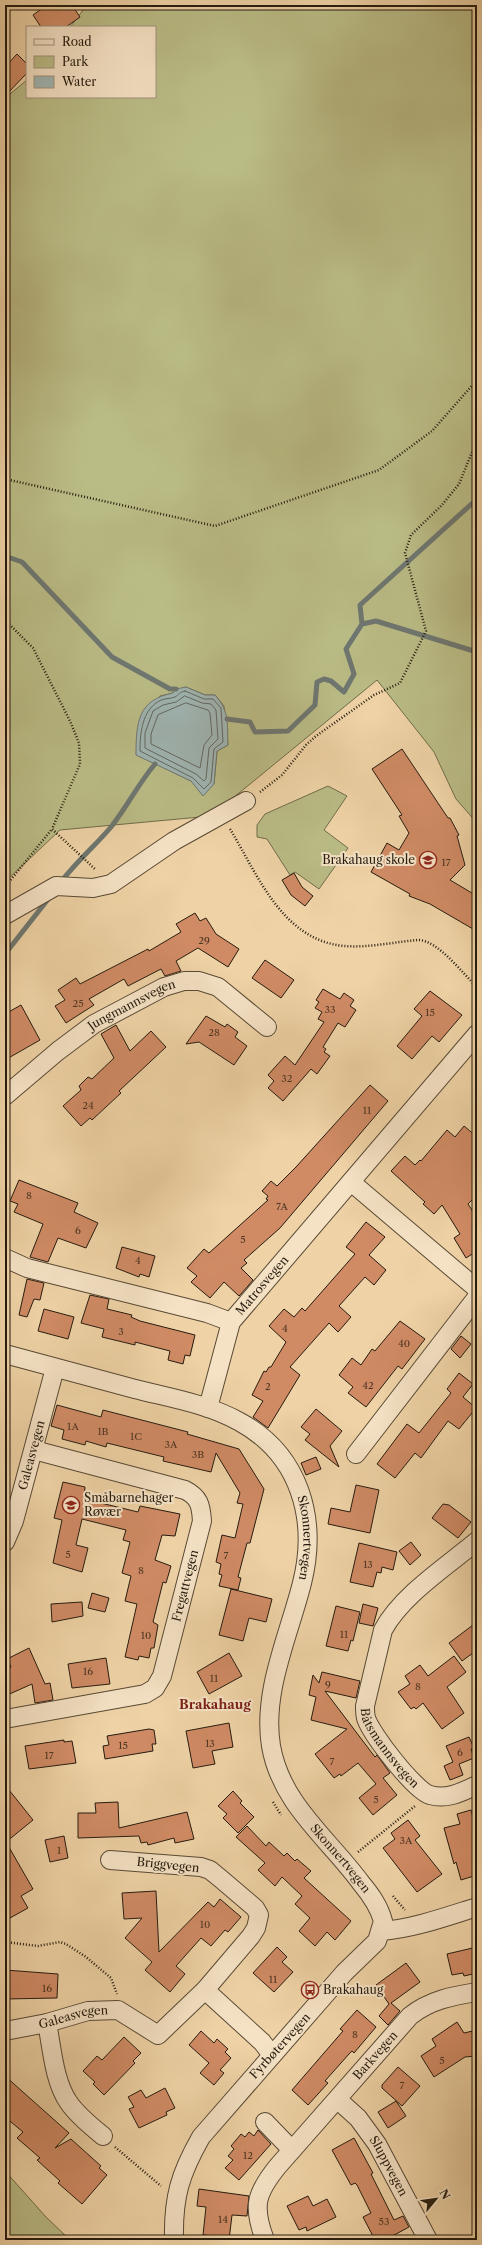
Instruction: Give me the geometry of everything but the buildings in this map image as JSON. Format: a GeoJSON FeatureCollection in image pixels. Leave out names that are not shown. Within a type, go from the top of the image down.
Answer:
{"type":"FeatureCollection","features":[{"type":"Feature","properties":{"kind":"street"},"geometry":{"type":"LineString","coordinates":[[5,915],[56,886],[93,888],[111,884],[174,841],[222,816],[246,801]]}},
{"type":"Feature","properties":{"kind":"street","name":"Jungmannsvegen"},"geometry":{"type":"LineString","coordinates":[[5,1096],[58,1050],[94,1024],[164,987],[184,981],[200,981],[218,987],[267,1027]]}},
{"type":"Feature","properties":{"kind":"street","name":"Matrosvegen"},"geometry":{"type":"LineString","coordinates":[[208,1408],[231,1322],[477,1034]]}},
{"type":"Feature","properties":{"kind":"street"},"geometry":{"type":"LineString","coordinates":[[351,1182],[477,1289]]}},
{"type":"Feature","properties":{"kind":"street"},"geometry":{"type":"LineString","coordinates":[[5,1258],[27,1268],[207,1313],[231,1322]]}},
{"type":"Feature","properties":{"kind":"street"},"geometry":{"type":"LineString","coordinates":[[356,1454],[477,1297]]}},
{"type":"Feature","properties":{"kind":"street","name":"Skonnertvegen"},"geometry":{"type":"LineString","coordinates":[[5,1354],[208,1408],[240,1422],[263,1439],[282,1459],[297,1483],[306,1509],[309,1537],[303,1581],[277,1672],[270,1706],[268,1725],[270,1744],[279,1778],[289,1797],[302,1815],[350,1867],[375,1900],[383,1922],[382,1931]]}},
{"type":"Feature","properties":{"kind":"street","name":"Galeasvegen"},"geometry":{"type":"LineString","coordinates":[[5,1542],[14,1521],[55,1368]]}},
{"type":"Feature","properties":{"kind":"street","name":"Fregattvegen"},"geometry":{"type":"LineString","coordinates":[[5,1719],[145,1694],[155,1688],[162,1676],[202,1520],[199,1501],[193,1494],[185,1490],[34,1450]]}},
{"type":"Feature","properties":{"kind":"street","name":"Båtsmannsvegen"},"geometry":{"type":"LineString","coordinates":[[477,1541],[413,1594],[389,1619],[383,1630],[368,1688],[365,1706],[366,1718],[371,1728],[411,1782],[423,1793],[444,1796],[460,1794],[477,1785]]}},
{"type":"Feature","properties":{"kind":"street","name":"Briggvegen"},"geometry":{"type":"LineString","coordinates":[[110,1860],[201,1867],[210,1870],[254,1908],[259,1915],[256,1928],[205,1990],[158,2035]]}},
{"type":"Feature","properties":{"kind":"street"},"geometry":{"type":"LineString","coordinates":[[382,1931],[404,1929],[477,1906]]}},
{"type":"Feature","properties":{"kind":"street","name":"Fyrbøtervegen"},"geometry":{"type":"LineString","coordinates":[[174,2240],[173,2219],[176,2193],[184,2166],[201,2137],[344,1973],[377,1941],[382,1931]]}},
{"type":"Feature","properties":{"kind":"street"},"geometry":{"type":"LineString","coordinates":[[205,1990],[262,2042],[272,2055]]}},
{"type":"Feature","properties":{"kind":"street","name":"Barkvegen"},"geometry":{"type":"LineString","coordinates":[[265,2240],[257,2214],[257,2199],[263,2185],[292,2150],[416,2011],[435,2000],[477,1992]]}},
{"type":"Feature","properties":{"kind":"street","name":"Galeasvegen"},"geometry":{"type":"LineString","coordinates":[[5,2031],[47,2023],[88,2011],[118,2010],[158,2035]]}},
{"type":"Feature","properties":{"kind":"street"},"geometry":{"type":"LineString","coordinates":[[47,2023],[61,2090],[69,2104],[103,2136]]}},
{"type":"Feature","properties":{"kind":"street","name":"Sluppvegen"},"geometry":{"type":"LineString","coordinates":[[338,2100],[358,2118],[377,2144],[428,2240]]}},
{"type":"Feature","properties":{"kind":"street"},"geometry":{"type":"LineString","coordinates":[[265,2122],[292,2150]]}},
{"type":"Feature","properties":{"kind":"path"},"geometry":{"type":"LineString","coordinates":[[5,479],[215,526],[379,470],[432,431],[477,380]]}},
{"type":"Feature","properties":{"kind":"path"},"geometry":{"type":"LineString","coordinates":[[246,801],[269,787],[316,736],[374,695],[400,683],[426,631],[405,553],[410,535],[442,505],[459,484],[477,440]]}},
{"type":"Feature","properties":{"kind":"path"},"geometry":{"type":"LineString","coordinates":[[5,620],[33,648],[67,714],[79,743],[80,764],[52,830],[5,887]]}},
{"type":"Feature","properties":{"kind":"path"},"geometry":{"type":"LineString","coordinates":[[222,816],[277,906],[303,932],[326,943],[345,946],[418,940],[429,941],[477,987]]}},
{"type":"Feature","properties":{"kind":"path"},"geometry":{"type":"LineString","coordinates":[[52,830],[111,884]]}},
{"type":"Feature","properties":{"kind":"path"},"geometry":{"type":"LineString","coordinates":[[357,1852],[414,1807],[420,1801],[423,1793]]}},
{"type":"Feature","properties":{"kind":"path"},"geometry":{"type":"LineString","coordinates":[[271,1796],[276,1809],[286,1821]]}},
{"type":"Feature","properties":{"kind":"path"},"geometry":{"type":"LineString","coordinates":[[5,1942],[38,1946],[60,1942],[72,1948],[111,1978],[116,1990],[118,2010]]}},
{"type":"Feature","properties":{"kind":"path"},"geometry":{"type":"LineString","coordinates":[[103,2136],[162,2185],[160,2192]]}},
{"type":"Feature","properties":{"kind":"green space"},"geometry":{"type":"Polygon","coordinates":[[[87,5],[477,5],[477,823],[456,799],[434,752],[377,680],[211,816],[60,830],[5,882],[5,98],[26,81],[26,98],[156,98],[156,26],[71,26],[87,5]],[[186,687],[173,693],[160,696],[136,754],[191,781],[214,784],[217,751],[228,745],[224,706],[215,695],[205,695],[186,687]]]}},
{"type":"Feature","properties":{"kind":"green space"},"geometry":{"type":"Polygon","coordinates":[[[328,786],[347,796],[324,830],[348,848],[319,889],[295,872],[290,875],[267,839],[257,837],[257,825],[265,814],[328,786]]]}},
{"type":"Feature","properties":{"kind":"green space"},"geometry":{"type":"Polygon","coordinates":[[[5,2171],[46,2217],[68,2238],[67,2240],[5,2240],[5,2171]]]}},
{"type":"Feature","properties":{"kind":"water"},"geometry":{"type":"Polygon","coordinates":[[[186,687],[205,695],[215,695],[220,701],[227,718],[228,745],[217,751],[214,784],[203,796],[191,781],[136,755],[138,723],[141,714],[146,707],[152,701],[161,696],[173,693],[176,689],[186,687]]]}},
{"type":"Feature","properties":{"kind":"waterway"},"geometry":{"type":"LineString","coordinates":[[362,624],[360,605],[477,499]]}},
{"type":"Feature","properties":{"kind":"waterway"},"geometry":{"type":"LineString","coordinates":[[5,556],[22,562],[112,657],[170,689],[176,689]]}},
{"type":"Feature","properties":{"kind":"waterway"},"geometry":{"type":"LineString","coordinates":[[227,719],[250,722],[255,732],[288,731],[315,705],[317,682],[324,679],[331,681],[344,692],[354,674],[346,649],[362,624],[376,621],[477,652]]}},
{"type":"Feature","properties":{"kind":"waterway"},"geometry":{"type":"LineString","coordinates":[[61,882],[111,827],[143,779],[155,764]]}},
{"type":"Feature","properties":{"kind":"waterway"},"geometry":{"type":"LineString","coordinates":[[5,954],[49,898]]}},
{"type":"Feature","properties":{"kind":"place","name":"Brakahaug skole"},"geometry":{"type":"Point","coordinates":[428,860]}},
{"type":"Feature","properties":{"kind":"place","name":"Småbarnehager Røvær"},"geometry":{"type":"Point","coordinates":[71,1505]}},
{"type":"Feature","properties":{"kind":"place","name":"Brakahaug"},"geometry":{"type":"Point","coordinates":[310,1990]}},
{"type":"Feature","properties":{"kind":"district","name":"Brakahaug"},"geometry":{"type":"Point","coordinates":[215,1704]}}]}
